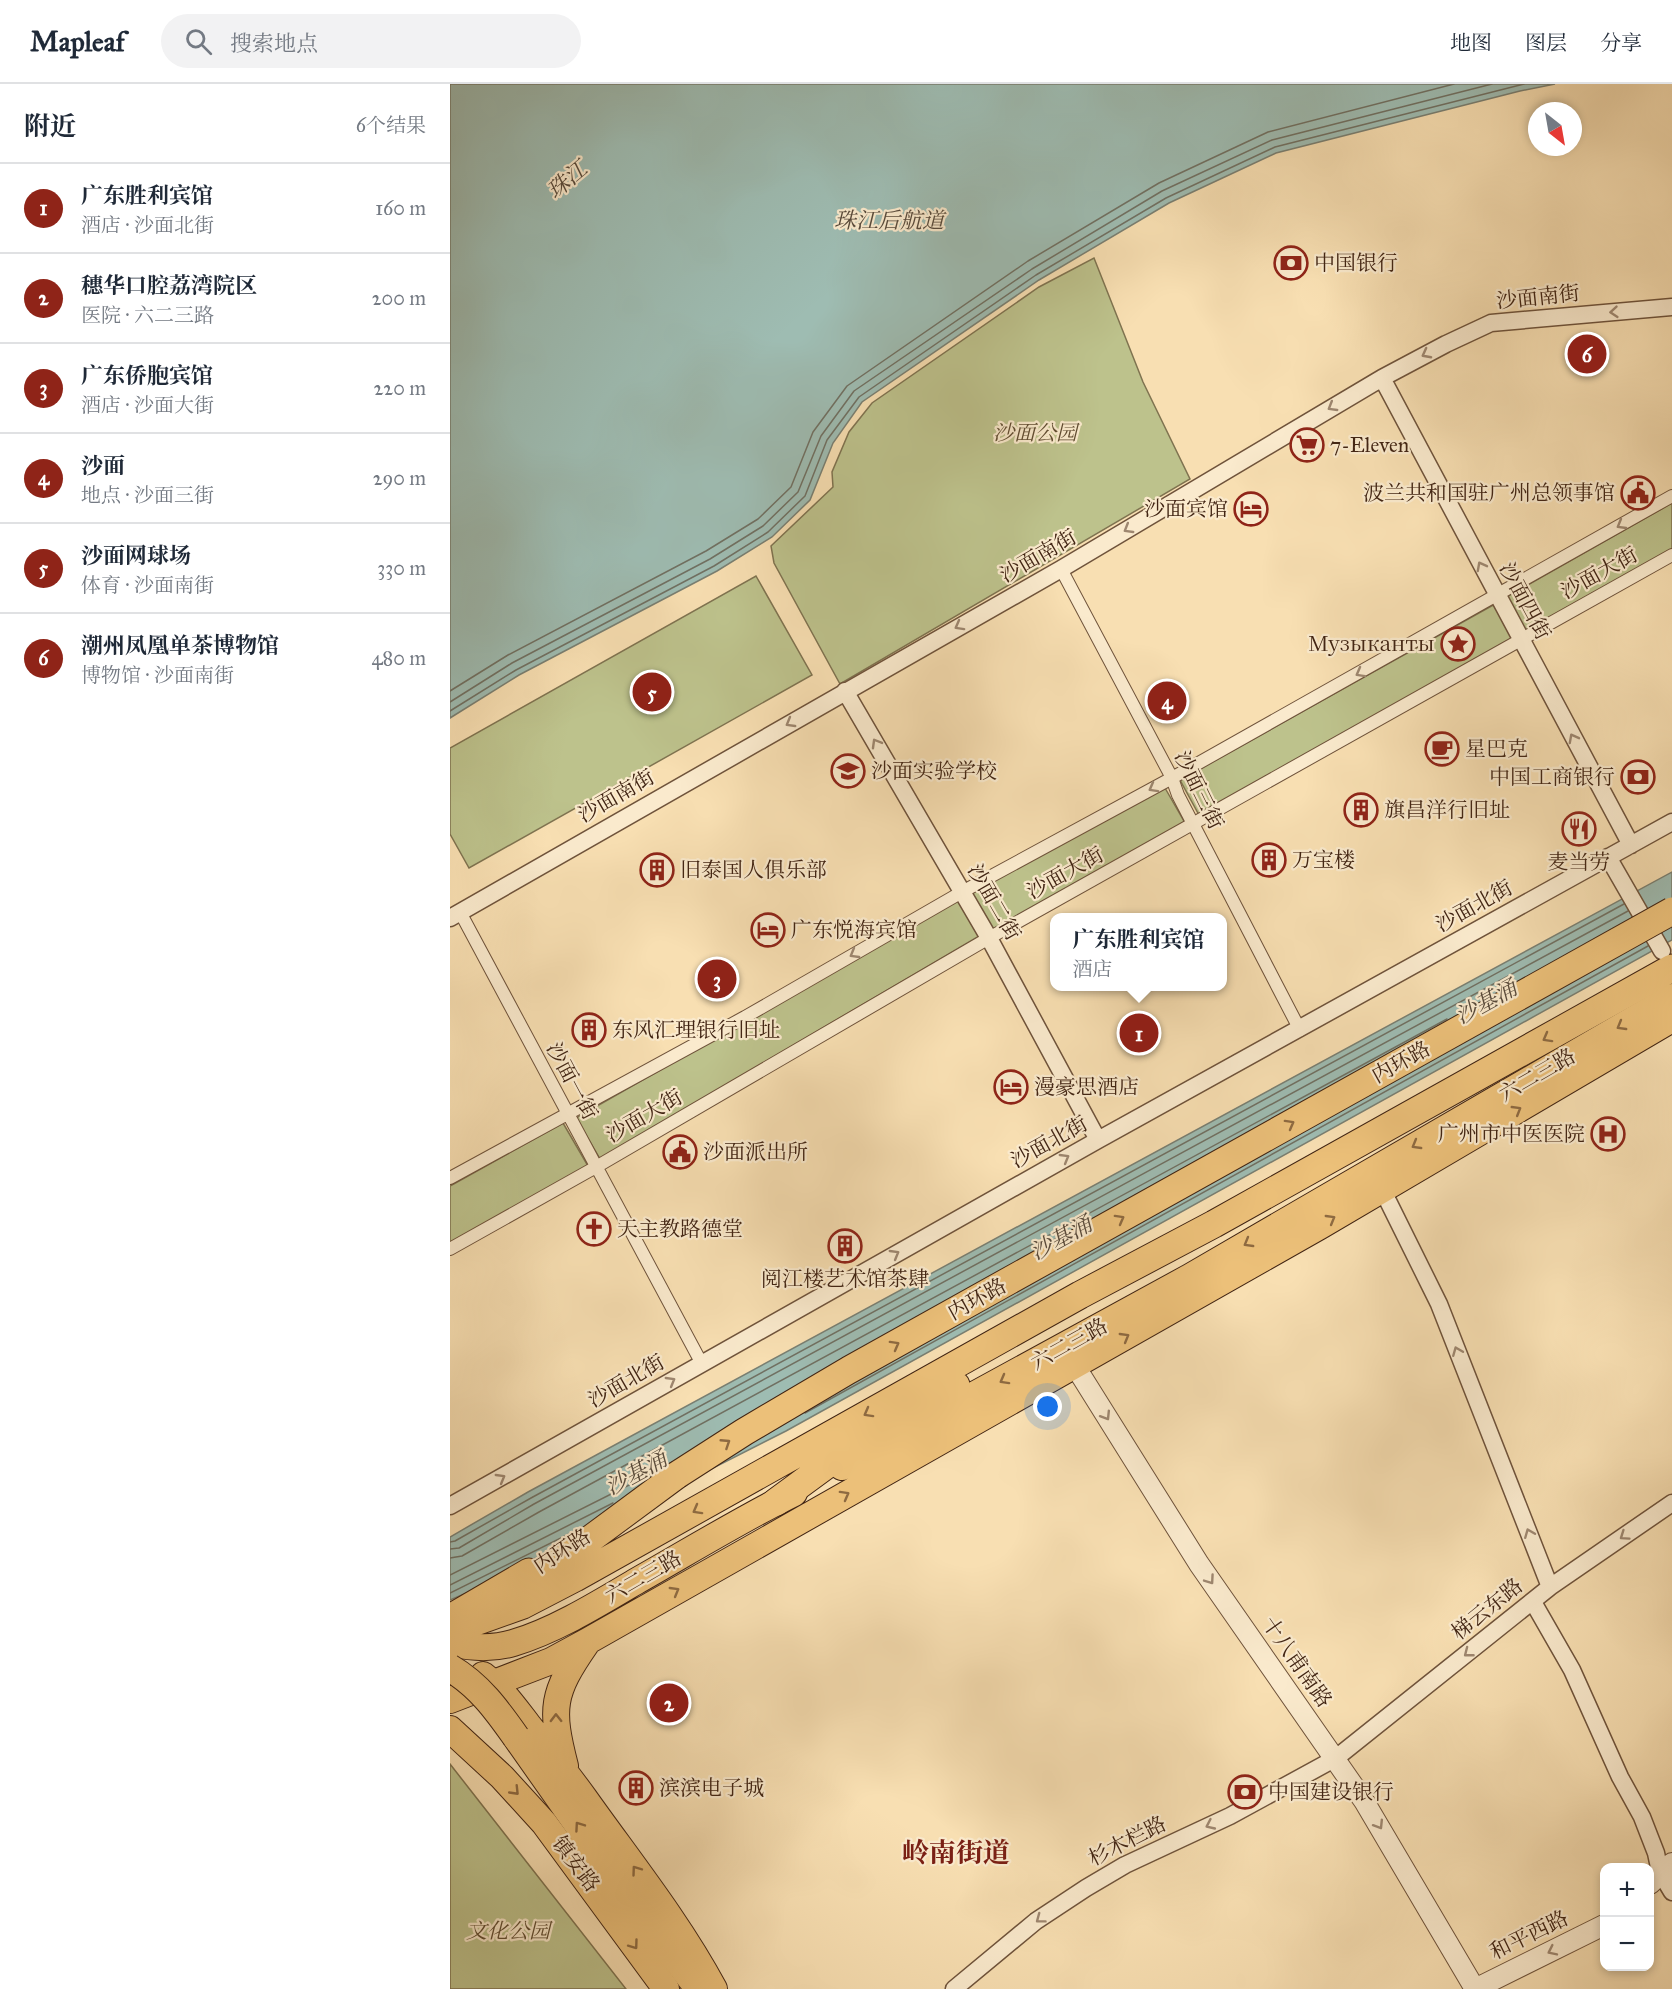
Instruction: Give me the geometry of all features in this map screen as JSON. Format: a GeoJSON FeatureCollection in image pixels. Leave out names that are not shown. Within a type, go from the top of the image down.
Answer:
{"type":"FeatureCollection","features":[{"type":"Feature","properties":{"kind":"highway","name":"内环路"},"geometry":{"type":"LineString","coordinates":[[450,1618],[554,1557],[744,1432],[849,1370],[1672,911]]}},
{"type":"Feature","properties":{"kind":"highway"},"geometry":{"type":"LineString","coordinates":[[776,1502],[867,1438],[1022,1345],[1214,1224],[1454,1089],[1665,956]]}},
{"type":"Feature","properties":{"kind":"highway","name":"内环路"},"geometry":{"type":"LineString","coordinates":[[450,1631],[502,1613],[545,1594],[1080,1295],[1214,1224]]}},
{"type":"Feature","properties":{"kind":"highway"},"geometry":{"type":"LineString","coordinates":[[450,1641],[677,1475]]}},
{"type":"Feature","properties":{"kind":"highway"},"geometry":{"type":"LineString","coordinates":[[450,1668],[466,1678],[498,1711],[672,1956],[699,1989]]}},
{"type":"Feature","properties":{"kind":"main road","name":"六二三路"},"geometry":{"type":"LineString","coordinates":[[450,1641],[476,1647],[496,1647],[513,1643],[559,1624],[776,1502],[1188,1278],[1672,997]]}},
{"type":"Feature","properties":{"kind":"main road","name":"六二三路"},"geometry":{"type":"LineString","coordinates":[[495,1684],[551,1661],[588,1641],[1075,1366],[1382,1190],[1672,1019]]}},
{"type":"Feature","properties":{"kind":"main road"},"geometry":{"type":"LineString","coordinates":[[621,1591],[634,1615]]}},
{"type":"Feature","properties":{"kind":"main road"},"geometry":{"type":"LineString","coordinates":[[568,1775],[557,1730],[556,1703],[564,1679],[588,1641]]}},
{"type":"Feature","properties":{"kind":"main road"},"geometry":{"type":"LineString","coordinates":[[450,1654],[495,1684],[568,1775],[668,1915],[714,1989]]}},
{"type":"Feature","properties":{"kind":"main road"},"geometry":{"type":"LineString","coordinates":[[450,1695],[463,1696],[495,1684]]}},
{"type":"Feature","properties":{"kind":"main road"},"geometry":{"type":"LineString","coordinates":[[450,1700],[495,1684]]}},
{"type":"Feature","properties":{"kind":"main road"},"geometry":{"type":"LineString","coordinates":[[450,1729],[474,1749]]}},
{"type":"Feature","properties":{"kind":"main road"},"geometry":{"type":"LineString","coordinates":[[450,1737],[474,1749]]}},
{"type":"Feature","properties":{"kind":"main road","name":"镇安路"},"geometry":{"type":"LineString","coordinates":[[474,1749],[544,1823],[666,1989]]}},
{"type":"Feature","properties":{"kind":"street","name":"沙面南街"},"geometry":{"type":"LineString","coordinates":[[455,915],[1061,569],[1382,378],[1491,323],[1672,307]]}},
{"type":"Feature","properties":{"kind":"street","name":"沙面四街"},"geometry":{"type":"LineString","coordinates":[[1382,378],[1631,845]]}},
{"type":"Feature","properties":{"kind":"street","name":"沙面大街"},"geometry":{"type":"LineString","coordinates":[[450,1178],[745,1017],[962,892],[1172,778],[1672,496]]}},
{"type":"Feature","properties":{"kind":"street","name":"沙面大街"},"geometry":{"type":"LineString","coordinates":[[450,1249],[596,1167],[989,938],[1672,555]]}},
{"type":"Feature","properties":{"kind":"street","name":"沙面三街"},"geometry":{"type":"LineString","coordinates":[[1061,569],[1172,778],[1299,1029]]}},
{"type":"Feature","properties":{"kind":"street","name":"沙面二街"},"geometry":{"type":"LineString","coordinates":[[845,691],[989,938],[1098,1140]]}},
{"type":"Feature","properties":{"kind":"street","name":"沙面北街"},"geometry":{"type":"LineString","coordinates":[[450,1506],[1098,1140],[1672,822]]}},
{"type":"Feature","properties":{"kind":"street"},"geometry":{"type":"LineString","coordinates":[[1608,857],[1665,956]]}},
{"type":"Feature","properties":{"kind":"street","name":"沙面一街"},"geometry":{"type":"LineString","coordinates":[[455,915],[568,1114],[702,1364]]}},
{"type":"Feature","properties":{"kind":"street"},"geometry":{"type":"LineString","coordinates":[[1382,1190],[1439,1304],[1550,1587]]}},
{"type":"Feature","properties":{"kind":"street","name":"十八甫南路"},"geometry":{"type":"LineString","coordinates":[[1075,1366],[1199,1564],[1336,1758],[1397,1853],[1475,1989]]}},
{"type":"Feature","properties":{"kind":"street","name":"梯云东路"},"geometry":{"type":"LineString","coordinates":[[1336,1758],[1550,1587],[1672,1503]]}},
{"type":"Feature","properties":{"kind":"street"},"geometry":{"type":"LineString","coordinates":[[1533,1602],[1572,1670],[1620,1777],[1642,1817],[1656,1852],[1661,1873],[1672,1892]]}},
{"type":"Feature","properties":{"kind":"street","name":"杉木栏路"},"geometry":{"type":"LineString","coordinates":[[954,1989],[1036,1921],[1086,1888],[1125,1865],[1230,1816],[1336,1758]]}},
{"type":"Feature","properties":{"kind":"street","name":"和平西路"},"geometry":{"type":"LineString","coordinates":[[1475,1989],[1600,1927]]}},
{"type":"Feature","properties":{"kind":"green space","name":"沙面公园"},"geometry":{"type":"Polygon","coordinates":[[[1094,258],[1143,382],[1190,479],[840,684],[774,563],[771,546],[833,487],[832,472],[849,432],[872,403],[1039,287],[1094,258]]]}},
{"type":"Feature","properties":{"kind":"green space"},"geometry":{"type":"Polygon","coordinates":[[[1672,503],[1672,550],[1522,632],[1503,599],[1672,503]]]}},
{"type":"Feature","properties":{"kind":"green space"},"geometry":{"type":"Polygon","coordinates":[[[756,576],[812,675],[469,868],[450,834],[450,748],[756,576]]]}},
{"type":"Feature","properties":{"kind":"green space"},"geometry":{"type":"Polygon","coordinates":[[[1495,604],[1514,637],[1199,815],[1180,780],[1495,604]]]}},
{"type":"Feature","properties":{"kind":"green space"},"geometry":{"type":"Polygon","coordinates":[[[1165,788],[1185,823],[992,931],[969,894],[1165,788]]]}},
{"type":"Feature","properties":{"kind":"green space"},"geometry":{"type":"Polygon","coordinates":[[[960,899],[981,935],[600,1159],[576,1118],[960,899]]]}},
{"type":"Feature","properties":{"kind":"green space"},"geometry":{"type":"Polygon","coordinates":[[[563,1123],[588,1166],[450,1243],[450,1186],[563,1123]]]}},
{"type":"Feature","properties":{"kind":"green space","name":"文化公园"},"geometry":{"type":"Polygon","coordinates":[[[450,1764],[475,1796],[626,1989],[450,1989],[450,1764]]]}},
{"type":"Feature","properties":{"kind":"water"},"geometry":{"type":"Polygon","coordinates":[[[450,84],[1555,84],[1276,153],[1169,203],[1039,280],[862,402],[833,443],[810,500],[772,537],[717,571],[519,675],[450,718],[450,84]]]}},
{"type":"Feature","properties":{"kind":"water","name":"沙基涌"},"geometry":{"type":"Polygon","coordinates":[[[1672,872],[1672,940],[786,1431],[450,1600],[450,1537],[528,1492],[1672,872]]]}},
{"type":"Feature","properties":{"kind":"place","name":"中国银行"},"geometry":{"type":"Point","coordinates":[1291,263]}},
{"type":"Feature","properties":{"kind":"place","name":"潮州凤凰单茶博物馆"},"geometry":{"type":"Point","coordinates":[1587,354]}},
{"type":"Feature","properties":{"kind":"place","name":"7-Eleven"},"geometry":{"type":"Point","coordinates":[1307,445]}},
{"type":"Feature","properties":{"kind":"place","name":"波兰共和国驻广州总领事馆"},"geometry":{"type":"Point","coordinates":[1638,493]}},
{"type":"Feature","properties":{"kind":"place","name":"沙面宾馆"},"geometry":{"type":"Point","coordinates":[1251,509]}},
{"type":"Feature","properties":{"kind":"place","name":"Музыканты"},"geometry":{"type":"Point","coordinates":[1458,644]}},
{"type":"Feature","properties":{"kind":"place","name":"沙面网球场"},"geometry":{"type":"Point","coordinates":[652,692]}},
{"type":"Feature","properties":{"kind":"place","name":"沙面"},"geometry":{"type":"Point","coordinates":[1167,701]}},
{"type":"Feature","properties":{"kind":"place","name":"星巴克"},"geometry":{"type":"Point","coordinates":[1442,749]}},
{"type":"Feature","properties":{"kind":"place","name":"沙面实验学校"},"geometry":{"type":"Point","coordinates":[848,771]}},
{"type":"Feature","properties":{"kind":"place","name":"中国工商银行"},"geometry":{"type":"Point","coordinates":[1638,777]}},
{"type":"Feature","properties":{"kind":"place","name":"旗昌洋行旧址"},"geometry":{"type":"Point","coordinates":[1361,810]}},
{"type":"Feature","properties":{"kind":"place","name":"麦当劳"},"geometry":{"type":"Point","coordinates":[1579,829]}},
{"type":"Feature","properties":{"kind":"place","name":"万宝楼"},"geometry":{"type":"Point","coordinates":[1269,860]}},
{"type":"Feature","properties":{"kind":"place","name":"旧泰国人俱乐部"},"geometry":{"type":"Point","coordinates":[657,870]}},
{"type":"Feature","properties":{"kind":"place","name":"广东悦海宾馆"},"geometry":{"type":"Point","coordinates":[768,930]}},
{"type":"Feature","properties":{"kind":"place","name":"广东侨胞宾馆"},"geometry":{"type":"Point","coordinates":[717,979]}},
{"type":"Feature","properties":{"kind":"place","name":"东风汇理银行旧址"},"geometry":{"type":"Point","coordinates":[589,1030]}},
{"type":"Feature","properties":{"kind":"place","name":"广东胜利宾馆"},"geometry":{"type":"Point","coordinates":[1139,1033]}},
{"type":"Feature","properties":{"kind":"place","name":"漫豪思酒店"},"geometry":{"type":"Point","coordinates":[1011,1087]}},
{"type":"Feature","properties":{"kind":"place","name":"广州市中医医院"},"geometry":{"type":"Point","coordinates":[1608,1134]}},
{"type":"Feature","properties":{"kind":"place","name":"沙面派出所"},"geometry":{"type":"Point","coordinates":[680,1152]}},
{"type":"Feature","properties":{"kind":"place","name":"天主教路德堂"},"geometry":{"type":"Point","coordinates":[594,1229]}},
{"type":"Feature","properties":{"kind":"place","name":"阅江楼艺术馆茶肆"},"geometry":{"type":"Point","coordinates":[845,1246]}},
{"type":"Feature","properties":{"kind":"place","name":"穗华口腔荔湾院区"},"geometry":{"type":"Point","coordinates":[669,1703]}},
{"type":"Feature","properties":{"kind":"place","name":"滨滨电子城"},"geometry":{"type":"Point","coordinates":[636,1788]}},
{"type":"Feature","properties":{"kind":"place","name":"中国建设银行"},"geometry":{"type":"Point","coordinates":[1245,1792]}},
{"type":"Feature","properties":{"kind":"district","name":"岭南街道"},"geometry":{"type":"Point","coordinates":[956,1852]}},
{"type":"Feature","properties":{"kind":"water label","name":"珠江"},"geometry":{"type":"Point","coordinates":[567,180]}},
{"type":"Feature","properties":{"kind":"water label","name":"珠江后航道"},"geometry":{"type":"Point","coordinates":[889,220]}}]}
